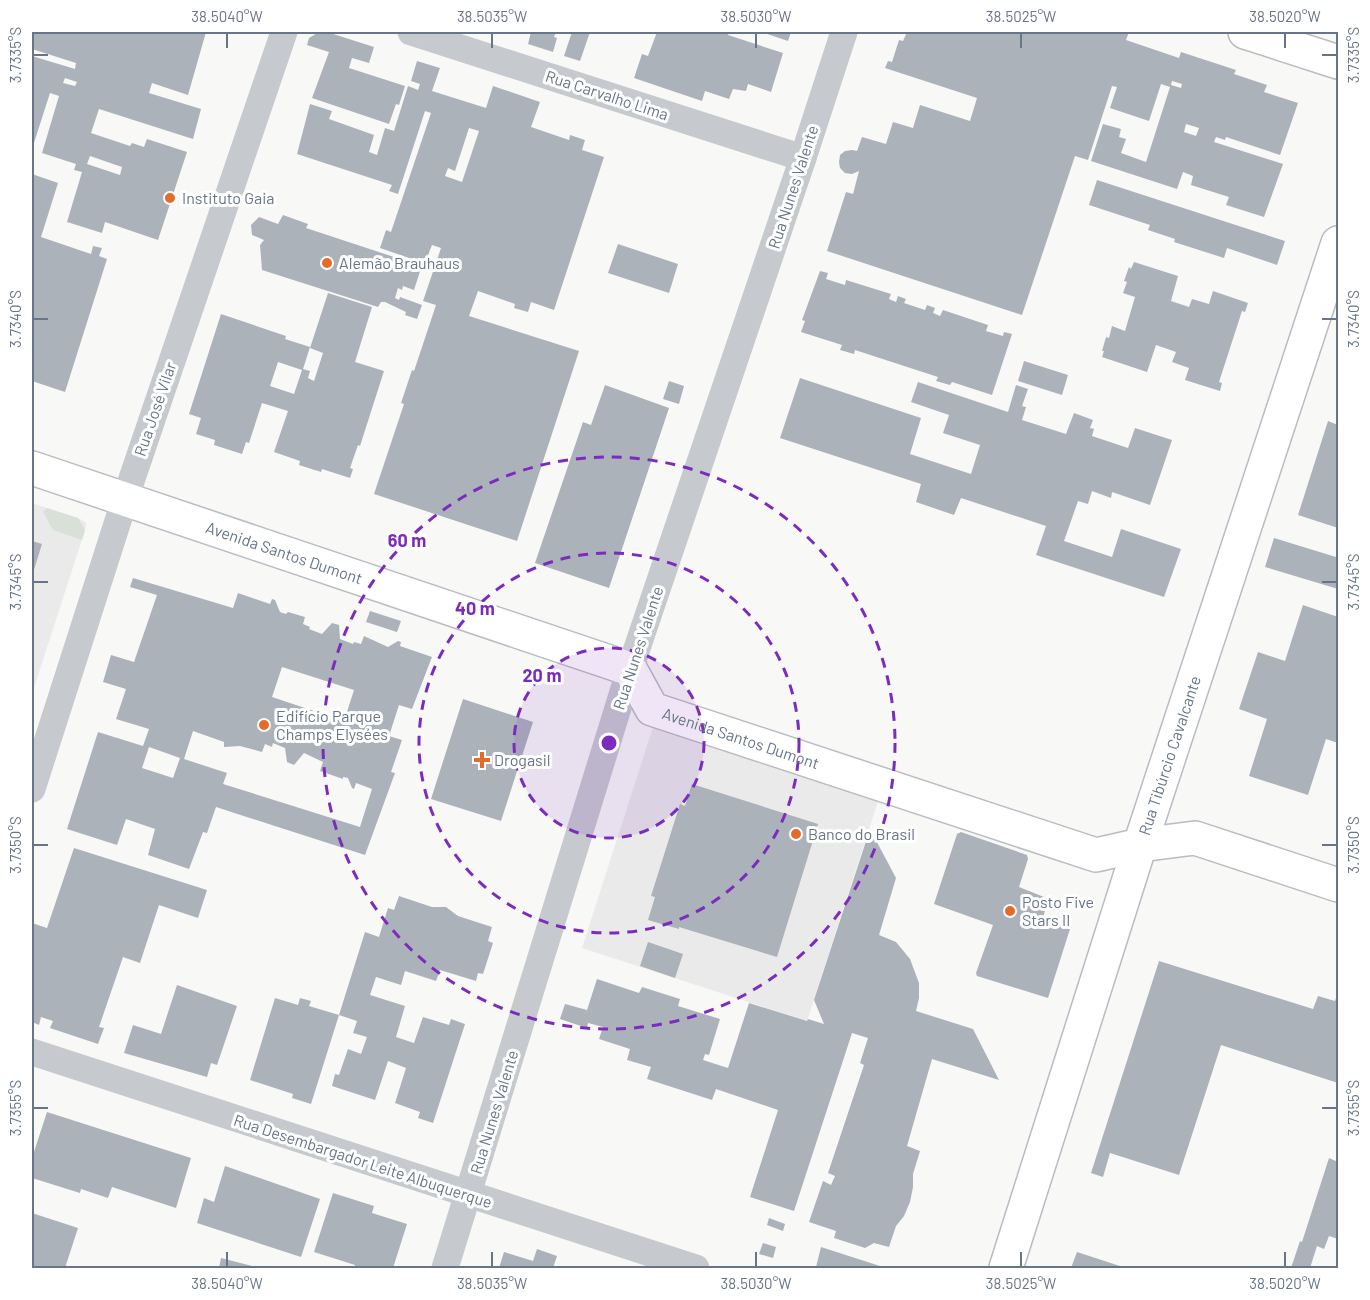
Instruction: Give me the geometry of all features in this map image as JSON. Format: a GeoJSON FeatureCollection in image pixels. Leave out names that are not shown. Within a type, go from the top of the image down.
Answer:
{"type":"FeatureCollection","features":[{"type":"Feature","properties":{"kind":"main road"},"geometry":{"type":"LineString","coordinates":[[1245,32],[1338,62]]}},
{"type":"Feature","properties":{"kind":"main road","name":"Rua Tibúrcio Cavalcante"},"geometry":{"type":"LineString","coordinates":[[1006,1269],[1140,845],[1329,308],[1338,243]]}},
{"type":"Feature","properties":{"kind":"main road","name":"Avenida Santos Dumont"},"geometry":{"type":"LineString","coordinates":[[32,468],[630,669],[652,709],[1096,855],[1140,845],[1195,838],[1338,885]]}},
{"type":"Feature","properties":{"kind":"street","name":"Rua José Vilar"},"geometry":{"type":"LineString","coordinates":[[32,789],[125,499],[284,32]]}},
{"type":"Feature","properties":{"kind":"street","name":"Rua Carvalho Lima"},"geometry":{"type":"LineString","coordinates":[[411,32],[803,158]]}},
{"type":"Feature","properties":{"kind":"street","name":"Rua Nunes Valente"},"geometry":{"type":"LineString","coordinates":[[445,1269],[630,669],[844,32]]}},
{"type":"Feature","properties":{"kind":"street","name":"Rua Desembargador Leite Albuquerque"},"geometry":{"type":"LineString","coordinates":[[32,1052],[696,1269]]}},
{"type":"Feature","properties":{"kind":"shaded area"},"geometry":{"type":"Polygon","coordinates":[[[32,503],[80,519],[86,523],[86,527],[32,694],[32,503]]]}},
{"type":"Feature","properties":{"kind":"shaded area"},"geometry":{"type":"Polygon","coordinates":[[[47,508],[78,518],[85,530],[82,540],[53,530],[43,512],[47,508]]]}},
{"type":"Feature","properties":{"kind":"shaded area"},"geometry":{"type":"Polygon","coordinates":[[[655,721],[881,792],[807,1021],[582,948],[655,721]]]}},
{"type":"Feature","properties":{"kind":"building"},"geometry":{"type":"Polygon","coordinates":[[[32,32],[206,32],[188,95],[152,83],[149,93],[201,109],[193,139],[99,109],[91,133],[130,146],[132,143],[144,147],[147,139],[187,152],[158,240],[105,222],[102,233],[67,222],[82,172],[74,170],[76,164],[42,153],[59,96],[50,93],[32,149],[32,56],[75,69],[76,63],[32,49],[32,32]],[[65,78],[63,83],[75,86],[77,82],[65,78]],[[90,156],[87,164],[120,175],[122,167],[90,156]]]}},
{"type":"Feature","properties":{"kind":"building"},"geometry":{"type":"Polygon","coordinates":[[[319,32],[327,32],[374,47],[369,63],[352,58],[349,68],[405,86],[399,105],[396,104],[389,124],[312,98],[329,52],[307,45],[309,38],[319,32]]]}},
{"type":"Feature","properties":{"kind":"building"},"geometry":{"type":"Polygon","coordinates":[[[531,32],[556,32],[554,37],[557,38],[553,52],[528,44],[531,32]]]}},
{"type":"Feature","properties":{"kind":"building"},"geometry":{"type":"Polygon","coordinates":[[[572,32],[590,32],[580,61],[564,56],[572,32]]]}},
{"type":"Feature","properties":{"kind":"building"},"geometry":{"type":"Polygon","coordinates":[[[657,32],[729,32],[728,35],[783,53],[771,92],[748,84],[746,91],[733,89],[729,99],[705,91],[702,101],[634,78],[642,54],[648,56],[657,32]]]}},
{"type":"Feature","properties":{"kind":"building"},"geometry":{"type":"Polygon","coordinates":[[[761,32],[791,32],[788,41],[761,32]]]}},
{"type":"Feature","properties":{"kind":"building"},"geometry":{"type":"Polygon","coordinates":[[[907,32],[1129,32],[1126,40],[1179,58],[1181,52],[1236,70],[1234,74],[1267,85],[1264,92],[1298,103],[1280,155],[1226,137],[1225,140],[1216,137],[1214,142],[1283,164],[1264,217],[1226,205],[1229,197],[1191,185],[1193,176],[1183,172],[1177,189],[1091,161],[1103,124],[1121,129],[1119,137],[1126,139],[1121,153],[1146,162],[1170,87],[1161,84],[1149,121],[1110,108],[1117,87],[1112,86],[1088,160],[1075,156],[1022,315],[827,251],[846,192],[853,194],[859,171],[852,174],[845,173],[840,168],[840,155],[845,151],[857,151],[862,137],[886,144],[893,122],[913,128],[920,105],[970,121],[977,98],[885,68],[888,61],[892,62],[899,40],[903,41],[907,32]],[[1172,81],[1171,85],[1181,88],[1182,84],[1172,81]],[[1186,124],[1184,132],[1196,136],[1199,128],[1186,124]]]}},
{"type":"Feature","properties":{"kind":"building"},"geometry":{"type":"Polygon","coordinates":[[[417,61],[440,68],[432,91],[486,108],[493,86],[540,102],[531,127],[569,140],[570,135],[585,140],[582,150],[604,157],[554,310],[531,302],[528,312],[514,308],[515,304],[478,291],[469,316],[579,351],[517,541],[374,494],[404,404],[401,403],[436,305],[423,301],[441,248],[432,245],[425,263],[423,262],[414,290],[403,286],[402,290],[398,288],[395,298],[399,300],[400,297],[422,305],[417,319],[405,315],[406,312],[385,302],[381,302],[378,307],[262,270],[260,245],[264,240],[252,235],[251,225],[259,217],[278,224],[283,215],[308,224],[306,228],[394,257],[393,262],[408,266],[412,259],[380,248],[386,230],[391,232],[431,113],[425,111],[398,194],[389,191],[392,185],[297,154],[310,104],[332,111],[329,119],[374,135],[369,152],[377,155],[385,128],[394,131],[408,86],[418,90],[420,84],[411,81],[417,61]],[[469,128],[455,171],[448,168],[445,176],[462,182],[479,131],[469,128]]]}},
{"type":"Feature","properties":{"kind":"building"},"geometry":{"type":"Polygon","coordinates":[[[32,174],[58,183],[41,237],[91,254],[93,246],[102,248],[99,256],[107,259],[65,392],[32,381],[32,174]]]}},
{"type":"Feature","properties":{"kind":"building"},"geometry":{"type":"Polygon","coordinates":[[[1097,180],[1285,241],[1277,265],[1227,248],[1224,258],[1174,242],[1175,239],[1148,230],[1150,225],[1089,205],[1097,180]]]}},
{"type":"Feature","properties":{"kind":"building"},"geometry":{"type":"Polygon","coordinates":[[[618,244],[678,264],[669,293],[608,273],[618,244]]]}},
{"type":"Feature","properties":{"kind":"building"},"geometry":{"type":"Polygon","coordinates":[[[1134,262],[1178,276],[1171,301],[1189,307],[1192,299],[1209,304],[1213,291],[1248,303],[1245,312],[1242,311],[1219,382],[1222,383],[1220,391],[1185,380],[1189,368],[1172,362],[1176,352],[1156,345],[1147,372],[1102,357],[1106,337],[1109,338],[1112,326],[1125,331],[1135,297],[1123,293],[1127,282],[1124,281],[1129,267],[1131,269],[1134,262]]]}},
{"type":"Feature","properties":{"kind":"building"},"geometry":{"type":"Polygon","coordinates":[[[820,271],[828,273],[826,279],[845,285],[846,280],[891,294],[889,299],[896,302],[898,296],[906,299],[904,303],[925,310],[927,305],[935,308],[933,313],[940,316],[943,310],[988,325],[986,331],[1003,336],[1004,332],[1012,334],[992,395],[952,382],[950,385],[936,381],[938,377],[855,350],[854,354],[840,350],[842,345],[801,332],[805,321],[802,320],[820,271]]]}},
{"type":"Feature","properties":{"kind":"building"},"geometry":{"type":"Polygon","coordinates":[[[328,293],[372,307],[355,362],[384,371],[360,446],[358,445],[350,468],[353,469],[350,478],[322,469],[321,472],[299,465],[300,461],[274,452],[288,411],[262,403],[249,443],[246,442],[242,454],[214,445],[215,440],[196,434],[201,418],[189,414],[221,314],[286,336],[285,339],[310,347],[303,369],[310,371],[308,378],[314,381],[323,353],[310,348],[328,293]],[[278,362],[270,386],[294,394],[302,370],[278,362]]]}},
{"type":"Feature","properties":{"kind":"building"},"geometry":{"type":"Polygon","coordinates":[[[1024,361],[1068,375],[1062,395],[1018,381],[1024,361]]]}},
{"type":"Feature","properties":{"kind":"building"},"geometry":{"type":"Polygon","coordinates":[[[800,378],[921,418],[910,454],[971,474],[980,445],[943,433],[949,415],[911,402],[918,382],[1008,412],[1016,385],[1028,389],[1022,406],[1026,407],[1022,420],[1066,434],[1074,413],[1093,420],[1090,428],[1094,429],[1092,436],[1128,448],[1135,428],[1172,440],[1150,505],[1112,492],[1111,498],[1092,491],[1088,504],[1078,501],[1064,541],[1112,557],[1121,529],[1181,549],[1164,597],[1036,555],[1046,526],[961,498],[954,515],[916,502],[921,484],[780,438],[800,378]]]}},
{"type":"Feature","properties":{"kind":"building"},"geometry":{"type":"Polygon","coordinates":[[[669,381],[684,386],[679,404],[663,399],[669,381]]]}},
{"type":"Feature","properties":{"kind":"building"},"geometry":{"type":"Polygon","coordinates":[[[605,385],[669,408],[609,588],[535,563],[583,422],[591,425],[605,385]]]}},
{"type":"Feature","properties":{"kind":"building"},"geometry":{"type":"Polygon","coordinates":[[[1328,421],[1338,425],[1338,528],[1298,515],[1328,421]]]}},
{"type":"Feature","properties":{"kind":"building"},"geometry":{"type":"Polygon","coordinates":[[[1274,538],[1336,557],[1338,549],[1338,589],[1265,567],[1274,538]]]}},
{"type":"Feature","properties":{"kind":"building"},"geometry":{"type":"Polygon","coordinates":[[[32,541],[42,544],[32,576],[32,541]]]}},
{"type":"Feature","properties":{"kind":"building","name":"Edifício Parque Champs Elysées"},"geometry":{"type":"Polygon","coordinates":[[[133,578],[233,608],[238,593],[270,604],[272,599],[275,600],[280,612],[305,617],[303,624],[322,634],[332,623],[339,625],[340,639],[353,644],[354,642],[361,644],[364,636],[388,647],[398,641],[401,642],[400,646],[432,657],[412,709],[399,705],[389,736],[402,740],[391,772],[395,773],[365,855],[216,807],[207,833],[203,832],[189,869],[148,855],[155,829],[126,819],[117,845],[67,829],[98,732],[143,746],[149,729],[116,719],[126,689],[103,682],[111,655],[134,662],[157,595],[130,587],[133,578]],[[282,667],[272,697],[344,721],[354,690],[282,667]],[[193,731],[184,759],[227,773],[223,784],[360,827],[372,789],[356,783],[354,789],[352,788],[348,778],[343,777],[343,779],[320,771],[323,762],[304,753],[294,765],[287,762],[285,748],[273,743],[272,747],[265,744],[262,752],[240,746],[224,747],[224,742],[193,731]],[[149,747],[142,768],[173,778],[180,758],[149,747]]]}},
{"type":"Feature","properties":{"kind":"building"},"geometry":{"type":"Polygon","coordinates":[[[1303,605],[1338,617],[1338,743],[1326,739],[1308,795],[1249,776],[1267,719],[1239,709],[1258,652],[1285,661],[1303,605]]]}},
{"type":"Feature","properties":{"kind":"building"},"geometry":{"type":"Polygon","coordinates":[[[370,611],[401,621],[397,632],[366,622],[370,611]]]}},
{"type":"Feature","properties":{"kind":"building","name":"Drogasil"},"geometry":{"type":"Polygon","coordinates":[[[463,699],[533,722],[501,821],[431,799],[463,699]]]}},
{"type":"Feature","properties":{"kind":"building"},"geometry":{"type":"Polygon","coordinates":[[[692,784],[818,824],[777,957],[679,927],[679,929],[648,920],[655,897],[651,896],[680,804],[685,806],[692,784]]]}},
{"type":"Feature","properties":{"kind":"building"},"geometry":{"type":"Polygon","coordinates":[[[870,829],[896,878],[879,935],[896,942],[910,959],[919,983],[916,1011],[973,1029],[999,1080],[932,1059],[907,1146],[920,1151],[913,1174],[910,1202],[904,1216],[896,1226],[889,1247],[874,1243],[865,1248],[834,1238],[836,1231],[809,1222],[823,1181],[831,1185],[835,1176],[828,1173],[864,1065],[860,1063],[868,1038],[852,1033],[794,1211],[750,1197],[778,1110],[716,1089],[712,1100],[647,1079],[651,1067],[627,1060],[630,1049],[599,1039],[603,1027],[588,1023],[587,1028],[560,1019],[565,1004],[587,1010],[597,979],[639,993],[642,987],[680,999],[678,1006],[720,1019],[709,1055],[705,1054],[703,1060],[728,1068],[749,1003],[824,1024],[814,1000],[870,829]]]}},
{"type":"Feature","properties":{"kind":"building"},"geometry":{"type":"Polygon","coordinates":[[[961,832],[1027,855],[1028,859],[1019,887],[1049,899],[1042,920],[1070,929],[1048,998],[977,976],[976,973],[993,925],[934,904],[957,834],[961,832]]]}},
{"type":"Feature","properties":{"kind":"building"},"geometry":{"type":"Polygon","coordinates":[[[74,848],[207,890],[198,918],[159,905],[140,963],[123,957],[99,1027],[104,1028],[98,1044],[50,1028],[53,1021],[41,1017],[39,1025],[32,1022],[32,923],[47,928],[74,848]]]}},
{"type":"Feature","properties":{"kind":"building"},"geometry":{"type":"Polygon","coordinates":[[[399,896],[432,907],[446,907],[458,916],[492,927],[488,941],[493,943],[483,974],[478,973],[476,981],[440,970],[436,981],[405,971],[401,985],[376,977],[370,995],[405,1006],[396,1037],[414,1043],[423,1017],[449,1025],[451,1019],[465,1024],[433,1123],[418,1118],[420,1112],[395,1103],[406,1068],[388,1061],[375,1100],[332,1086],[335,1074],[339,1075],[348,1049],[361,1054],[367,1037],[353,1033],[357,1021],[339,1015],[365,932],[379,937],[388,908],[394,910],[399,896]]]}},
{"type":"Feature","properties":{"kind":"building"},"geometry":{"type":"Polygon","coordinates":[[[648,942],[683,954],[675,978],[640,966],[648,942]]]}},
{"type":"Feature","properties":{"kind":"building"},"geometry":{"type":"Polygon","coordinates":[[[1159,961],[1313,1009],[1318,996],[1335,1001],[1338,992],[1338,1083],[1221,1045],[1179,1175],[1110,1153],[1103,1177],[1091,1173],[1159,961]]]}},
{"type":"Feature","properties":{"kind":"building"},"geometry":{"type":"Polygon","coordinates":[[[177,985],[237,1006],[217,1065],[211,1063],[207,1077],[124,1053],[133,1025],[161,1034],[177,985]]]}},
{"type":"Feature","properties":{"kind":"building"},"geometry":{"type":"Polygon","coordinates":[[[275,998],[298,1005],[300,998],[311,1001],[309,1006],[339,1015],[311,1104],[292,1098],[293,1094],[250,1080],[275,998]]]}},
{"type":"Feature","properties":{"kind":"building"},"geometry":{"type":"Polygon","coordinates":[[[47,1112],[191,1158],[176,1208],[112,1187],[108,1198],[81,1189],[80,1193],[32,1178],[32,1158],[47,1112]]]}},
{"type":"Feature","properties":{"kind":"building"},"geometry":{"type":"Polygon","coordinates":[[[1329,1158],[1338,1162],[1338,1239],[1329,1236],[1324,1249],[1317,1246],[1310,1268],[1291,1268],[1300,1241],[1302,1242],[1329,1158]]]}},
{"type":"Feature","properties":{"kind":"building"},"geometry":{"type":"Polygon","coordinates":[[[225,1166],[320,1199],[301,1257],[197,1223],[204,1198],[214,1202],[225,1166]]]}},
{"type":"Feature","properties":{"kind":"building"},"geometry":{"type":"Polygon","coordinates":[[[333,1193],[374,1206],[372,1213],[407,1224],[393,1268],[354,1268],[355,1265],[314,1252],[333,1193]]]}},
{"type":"Feature","properties":{"kind":"building"},"geometry":{"type":"Polygon","coordinates":[[[32,1213],[78,1228],[65,1268],[32,1268],[32,1213]]]}},
{"type":"Feature","properties":{"kind":"building"},"geometry":{"type":"Polygon","coordinates":[[[769,1218],[785,1224],[783,1231],[767,1225],[769,1218]]]}},
{"type":"Feature","properties":{"kind":"building"},"geometry":{"type":"Polygon","coordinates":[[[763,1243],[776,1247],[773,1258],[759,1254],[763,1243]]]}},
{"type":"Feature","properties":{"kind":"building"},"geometry":{"type":"Polygon","coordinates":[[[821,1247],[880,1266],[879,1268],[816,1267],[821,1247]]]}},
{"type":"Feature","properties":{"kind":"building"},"geometry":{"type":"Polygon","coordinates":[[[537,1249],[557,1256],[553,1268],[499,1268],[504,1252],[533,1261],[537,1249]]]}},
{"type":"Feature","properties":{"kind":"building"},"geometry":{"type":"Polygon","coordinates":[[[1077,1252],[1126,1268],[1071,1268],[1077,1252]]]}},
{"type":"Feature","properties":{"kind":"building"},"geometry":{"type":"Polygon","coordinates":[[[221,1258],[260,1268],[219,1268],[221,1258]]]}},
{"type":"Feature","properties":{"kind":"place","name":"Instituto Gaia"},"geometry":{"type":"Point","coordinates":[170,198]}},
{"type":"Feature","properties":{"kind":"place","name":"Alemão Brauhaus"},"geometry":{"type":"Point","coordinates":[327,263]}},
{"type":"Feature","properties":{"kind":"place","name":"Edifício Parque Champs Elysées"},"geometry":{"type":"Point","coordinates":[264,725]}},
{"type":"Feature","properties":{"kind":"place","name":"Drogasil"},"geometry":{"type":"Point","coordinates":[482,760]}},
{"type":"Feature","properties":{"kind":"place","name":"Banco do Brasil"},"geometry":{"type":"Point","coordinates":[796,834]}},
{"type":"Feature","properties":{"kind":"place","name":"Posto Five Stars II"},"geometry":{"type":"Point","coordinates":[1010,911]}}]}
